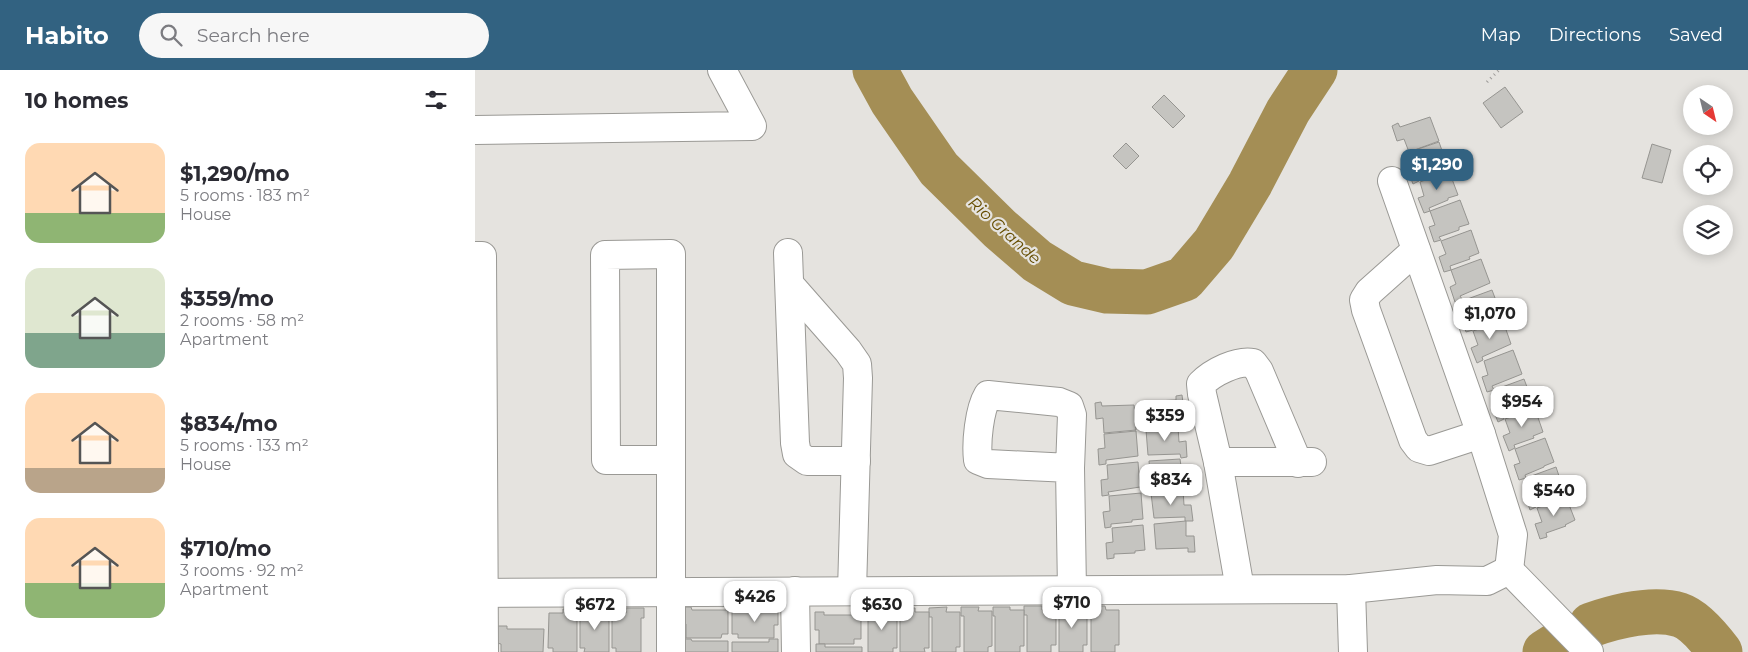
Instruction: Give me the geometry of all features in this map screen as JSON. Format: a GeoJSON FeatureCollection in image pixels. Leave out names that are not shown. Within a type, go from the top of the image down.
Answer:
{"type":"FeatureCollection","features":[{"type":"Feature","properties":{"kind":"street"},"geometry":{"type":"LineString","coordinates":[[475,130],[752,126],[722,70]]}},
{"type":"Feature","properties":{"kind":"street"},"geometry":{"type":"LineString","coordinates":[[1392,181],[1481,434],[1513,535],[1509,570]]}},
{"type":"Feature","properties":{"kind":"street"},"geometry":{"type":"LineString","coordinates":[[1416,250],[1369,292],[1364,300],[1366,310],[1413,440],[1419,448],[1429,451],[1481,434]]}},
{"type":"Feature","properties":{"kind":"street"},"geometry":{"type":"LineString","coordinates":[[788,253],[795,443],[797,454],[807,460],[856,461]]}},
{"type":"Feature","properties":{"kind":"street"},"geometry":{"type":"LineString","coordinates":[[670,460],[605,460],[605,255],[671,254],[671,652]]}},
{"type":"Feature","properties":{"kind":"street"},"geometry":{"type":"LineString","coordinates":[[475,256],[482,256],[479,593],[484,652]]}},
{"type":"Feature","properties":{"kind":"street"},"geometry":{"type":"LineString","coordinates":[[790,285],[848,351],[857,364],[859,378],[852,591]]}},
{"type":"Feature","properties":{"kind":"street"},"geometry":{"type":"LineString","coordinates":[[1218,462],[1305,463],[1253,362],[1243,361],[1208,378],[1201,384],[1218,462],[1240,589]]}},
{"type":"Feature","properties":{"kind":"street"},"geometry":{"type":"LineString","coordinates":[[1070,468],[1072,590]]}},
{"type":"Feature","properties":{"kind":"street"},"geometry":{"type":"LineString","coordinates":[[479,593],[1351,589],[1437,580],[1487,581],[1509,570]]}},
{"type":"Feature","properties":{"kind":"street"},"geometry":{"type":"LineString","coordinates":[[1509,570],[1589,652]]}},
{"type":"Feature","properties":{"kind":"street"},"geometry":{"type":"LineString","coordinates":[[1351,589],[1353,652]]}},
{"type":"Feature","properties":{"kind":"street"},"geometry":{"type":"LineString","coordinates":[[795,591],[796,652]]}},
{"type":"Feature","properties":{"kind":"path"},"geometry":{"type":"LineString","coordinates":[[1487,82],[1499,70]]}},
{"type":"Feature","properties":{"kind":"building"},"geometry":{"type":"Polygon","coordinates":[[[1505,87],[1523,112],[1501,128],[1483,103],[1505,87]]]}},
{"type":"Feature","properties":{"kind":"building"},"geometry":{"type":"Polygon","coordinates":[[[1164,95],[1185,116],[1173,128],[1152,107],[1164,95]]]}},
{"type":"Feature","properties":{"kind":"building"},"geometry":{"type":"Polygon","coordinates":[[[1430,117],[1439,141],[1409,152],[1404,139],[1397,141],[1392,126],[1398,123],[1400,127],[1430,117]]]}},
{"type":"Feature","properties":{"kind":"building"},"geometry":{"type":"Polygon","coordinates":[[[1439,142],[1447,165],[1418,178],[1419,181],[1413,184],[1407,169],[1414,166],[1409,152],[1439,142]]]}},
{"type":"Feature","properties":{"kind":"building"},"geometry":{"type":"Polygon","coordinates":[[[1126,143],[1139,156],[1126,169],[1113,156],[1126,143]]]}},
{"type":"Feature","properties":{"kind":"building"},"geometry":{"type":"Polygon","coordinates":[[[1652,144],[1671,150],[1662,183],[1642,178],[1652,144]]]}},
{"type":"Feature","properties":{"kind":"building"},"geometry":{"type":"Polygon","coordinates":[[[1449,171],[1458,195],[1429,208],[1430,211],[1424,213],[1418,198],[1424,196],[1420,182],[1449,171]]]}},
{"type":"Feature","properties":{"kind":"building"},"geometry":{"type":"Polygon","coordinates":[[[1460,200],[1469,224],[1459,227],[1459,230],[1439,237],[1441,240],[1434,242],[1429,227],[1435,225],[1430,211],[1460,200]]]}},
{"type":"Feature","properties":{"kind":"building"},"geometry":{"type":"Polygon","coordinates":[[[1471,230],[1479,253],[1469,257],[1470,259],[1450,266],[1451,270],[1444,272],[1439,257],[1446,254],[1441,241],[1471,230]]]}},
{"type":"Feature","properties":{"kind":"building"},"geometry":{"type":"Polygon","coordinates":[[[1481,259],[1490,283],[1460,296],[1462,299],[1455,302],[1450,287],[1456,284],[1451,270],[1481,259]]]}},
{"type":"Feature","properties":{"kind":"building"},"geometry":{"type":"Polygon","coordinates":[[[1492,290],[1501,314],[1471,327],[1473,330],[1466,332],[1461,317],[1467,315],[1462,301],[1492,290]]]}},
{"type":"Feature","properties":{"kind":"building"},"geometry":{"type":"Polygon","coordinates":[[[1503,321],[1511,344],[1482,357],[1483,360],[1477,363],[1471,348],[1478,345],[1473,331],[1503,321]]]}},
{"type":"Feature","properties":{"kind":"building"},"geometry":{"type":"Polygon","coordinates":[[[1513,350],[1522,374],[1492,386],[1494,390],[1487,392],[1482,377],[1488,375],[1484,361],[1513,350]]]}},
{"type":"Feature","properties":{"kind":"building"},"geometry":{"type":"Polygon","coordinates":[[[1524,379],[1533,403],[1522,407],[1523,409],[1503,416],[1504,419],[1498,422],[1492,407],[1499,404],[1494,390],[1524,379]]]}},
{"type":"Feature","properties":{"kind":"building"},"geometry":{"type":"Polygon","coordinates":[[[1182,395],[1184,411],[1177,412],[1178,427],[1146,429],[1144,404],[1155,403],[1155,401],[1176,400],[1176,396],[1182,395]]]}},
{"type":"Feature","properties":{"kind":"building"},"geometry":{"type":"Polygon","coordinates":[[[1101,402],[1102,406],[1134,405],[1136,430],[1104,433],[1103,418],[1096,419],[1095,403],[1101,402]]]}},
{"type":"Feature","properties":{"kind":"building"},"geometry":{"type":"Polygon","coordinates":[[[1535,409],[1543,432],[1533,436],[1534,438],[1514,445],[1515,448],[1509,451],[1503,436],[1510,433],[1505,419],[1535,409]]]}},
{"type":"Feature","properties":{"kind":"building"},"geometry":{"type":"Polygon","coordinates":[[[1178,427],[1179,442],[1186,441],[1187,457],[1181,458],[1180,454],[1148,455],[1146,430],[1178,427]]]}},
{"type":"Feature","properties":{"kind":"building"},"geometry":{"type":"Polygon","coordinates":[[[1136,431],[1138,456],[1106,460],[1106,464],[1099,465],[1098,449],[1105,448],[1104,434],[1136,431]]]}},
{"type":"Feature","properties":{"kind":"building"},"geometry":{"type":"Polygon","coordinates":[[[1545,438],[1554,462],[1525,475],[1526,478],[1519,480],[1514,465],[1520,463],[1515,449],[1545,438]]]}},
{"type":"Feature","properties":{"kind":"building"},"geometry":{"type":"Polygon","coordinates":[[[1180,459],[1182,473],[1189,472],[1190,489],[1183,489],[1183,485],[1151,486],[1149,461],[1180,459]]]}},
{"type":"Feature","properties":{"kind":"building"},"geometry":{"type":"Polygon","coordinates":[[[1138,462],[1140,487],[1108,492],[1109,495],[1102,496],[1101,480],[1108,479],[1107,465],[1138,462]]]}},
{"type":"Feature","properties":{"kind":"building"},"geometry":{"type":"Polygon","coordinates":[[[1556,467],[1564,491],[1554,495],[1555,497],[1535,504],[1536,507],[1530,510],[1525,495],[1531,492],[1526,478],[1556,467]]]}},
{"type":"Feature","properties":{"kind":"building"},"geometry":{"type":"Polygon","coordinates":[[[1183,490],[1184,505],[1191,505],[1193,521],[1185,521],[1185,517],[1154,518],[1151,493],[1183,490]]]}},
{"type":"Feature","properties":{"kind":"building"},"geometry":{"type":"Polygon","coordinates":[[[1141,493],[1143,519],[1111,524],[1111,527],[1105,528],[1103,512],[1110,511],[1109,496],[1141,493]]]}},
{"type":"Feature","properties":{"kind":"building"},"geometry":{"type":"Polygon","coordinates":[[[1566,497],[1575,520],[1566,526],[1546,533],[1547,537],[1540,539],[1535,524],[1542,522],[1537,508],[1566,497]]]}},
{"type":"Feature","properties":{"kind":"building"},"geometry":{"type":"Polygon","coordinates":[[[1186,521],[1186,536],[1194,536],[1195,552],[1188,552],[1188,548],[1156,549],[1154,524],[1186,521]]]}},
{"type":"Feature","properties":{"kind":"building"},"geometry":{"type":"Polygon","coordinates":[[[1143,525],[1145,550],[1135,551],[1135,553],[1114,554],[1114,558],[1107,559],[1106,543],[1113,542],[1112,528],[1143,525]]]}},
{"type":"Feature","properties":{"kind":"building"},"geometry":{"type":"Polygon","coordinates":[[[1024,606],[1042,606],[1042,610],[1056,610],[1056,645],[1051,645],[1051,652],[1027,652],[1027,615],[1024,615],[1024,606]]]}},
{"type":"Feature","properties":{"kind":"building"},"geometry":{"type":"Polygon","coordinates":[[[1056,606],[1073,606],[1073,610],[1087,610],[1087,645],[1083,645],[1083,652],[1059,652],[1059,615],[1056,615],[1056,606]]]}},
{"type":"Feature","properties":{"kind":"building"},"geometry":{"type":"Polygon","coordinates":[[[1088,606],[1105,606],[1106,610],[1119,610],[1119,645],[1115,645],[1115,652],[1091,652],[1091,615],[1088,615],[1088,606]]]}},
{"type":"Feature","properties":{"kind":"building"},"geometry":{"type":"Polygon","coordinates":[[[682,607],[691,607],[692,610],[728,610],[728,634],[722,634],[721,638],[686,638],[686,624],[682,624],[682,607]]]}},
{"type":"Feature","properties":{"kind":"building"},"geometry":{"type":"Polygon","coordinates":[[[768,607],[778,607],[778,625],[774,625],[774,638],[738,638],[738,634],[732,634],[732,610],[769,610],[768,607]]]}},
{"type":"Feature","properties":{"kind":"building"},"geometry":{"type":"Polygon","coordinates":[[[947,607],[946,612],[960,612],[960,647],[956,647],[956,652],[932,652],[932,617],[929,617],[929,608],[947,607]]]}},
{"type":"Feature","properties":{"kind":"building"},"geometry":{"type":"Polygon","coordinates":[[[961,607],[979,607],[978,611],[992,611],[992,646],[988,647],[988,652],[964,652],[964,616],[961,616],[961,607]]]}},
{"type":"Feature","properties":{"kind":"building"},"geometry":{"type":"Polygon","coordinates":[[[993,607],[1010,607],[1010,610],[1024,610],[1024,646],[1020,646],[1020,652],[995,652],[995,616],[993,616],[993,607]]]}},
{"type":"Feature","properties":{"kind":"building"},"geometry":{"type":"Polygon","coordinates":[[[626,608],[644,608],[644,618],[641,618],[641,652],[616,652],[616,648],[612,648],[612,612],[626,613],[626,608]]]}},
{"type":"Feature","properties":{"kind":"building"},"geometry":{"type":"Polygon","coordinates":[[[866,608],[883,609],[883,612],[897,612],[897,648],[893,648],[893,652],[868,652],[868,618],[866,618],[866,608]]]}},
{"type":"Feature","properties":{"kind":"building"},"geometry":{"type":"Polygon","coordinates":[[[897,608],[915,608],[915,612],[929,612],[929,648],[924,648],[925,652],[900,652],[900,617],[897,617],[897,608]]]}},
{"type":"Feature","properties":{"kind":"building"},"geometry":{"type":"Polygon","coordinates":[[[563,609],[580,609],[580,618],[577,618],[577,652],[553,652],[553,648],[548,648],[549,613],[563,613],[563,609]]]}},
{"type":"Feature","properties":{"kind":"building"},"geometry":{"type":"Polygon","coordinates":[[[595,609],[612,609],[612,618],[609,618],[609,652],[584,652],[585,648],[580,648],[580,612],[594,612],[595,609]]]}},
{"type":"Feature","properties":{"kind":"building"},"geometry":{"type":"Polygon","coordinates":[[[815,612],[824,612],[824,615],[861,615],[861,639],[854,639],[854,644],[819,644],[819,630],[815,630],[815,612]]]}},
{"type":"Feature","properties":{"kind":"building"},"geometry":{"type":"Polygon","coordinates":[[[497,626],[507,626],[507,629],[544,629],[543,652],[501,652],[501,644],[497,643],[497,626]]]}},
{"type":"Feature","properties":{"kind":"building"},"geometry":{"type":"Polygon","coordinates":[[[682,639],[691,639],[692,641],[728,641],[728,652],[682,652],[682,639]]]}},
{"type":"Feature","properties":{"kind":"building"},"geometry":{"type":"Polygon","coordinates":[[[769,639],[778,639],[778,652],[732,652],[732,642],[769,642],[769,639]]]}},
{"type":"Feature","properties":{"kind":"building"},"geometry":{"type":"Polygon","coordinates":[[[816,644],[825,644],[825,647],[862,647],[862,652],[816,652],[816,644]]]}},
{"type":"Feature","properties":{"kind":"waterway","name":"Rio Grande"},"geometry":{"type":"LineString","coordinates":[[875,70],[892,101],[939,169],[1000,229],[1037,261],[1073,283],[1107,291],[1147,292],[1184,279],[1214,244],[1250,184],[1288,111],[1315,70]]}},
{"type":"Feature","properties":{"kind":"waterway"},"geometry":{"type":"LineString","coordinates":[[1591,625],[1647,612],[1680,615],[1697,626],[1720,652]]}},
{"type":"Feature","properties":{"kind":"waterway"},"geometry":{"type":"LineString","coordinates":[[1545,652],[1556,645]]}}]}
